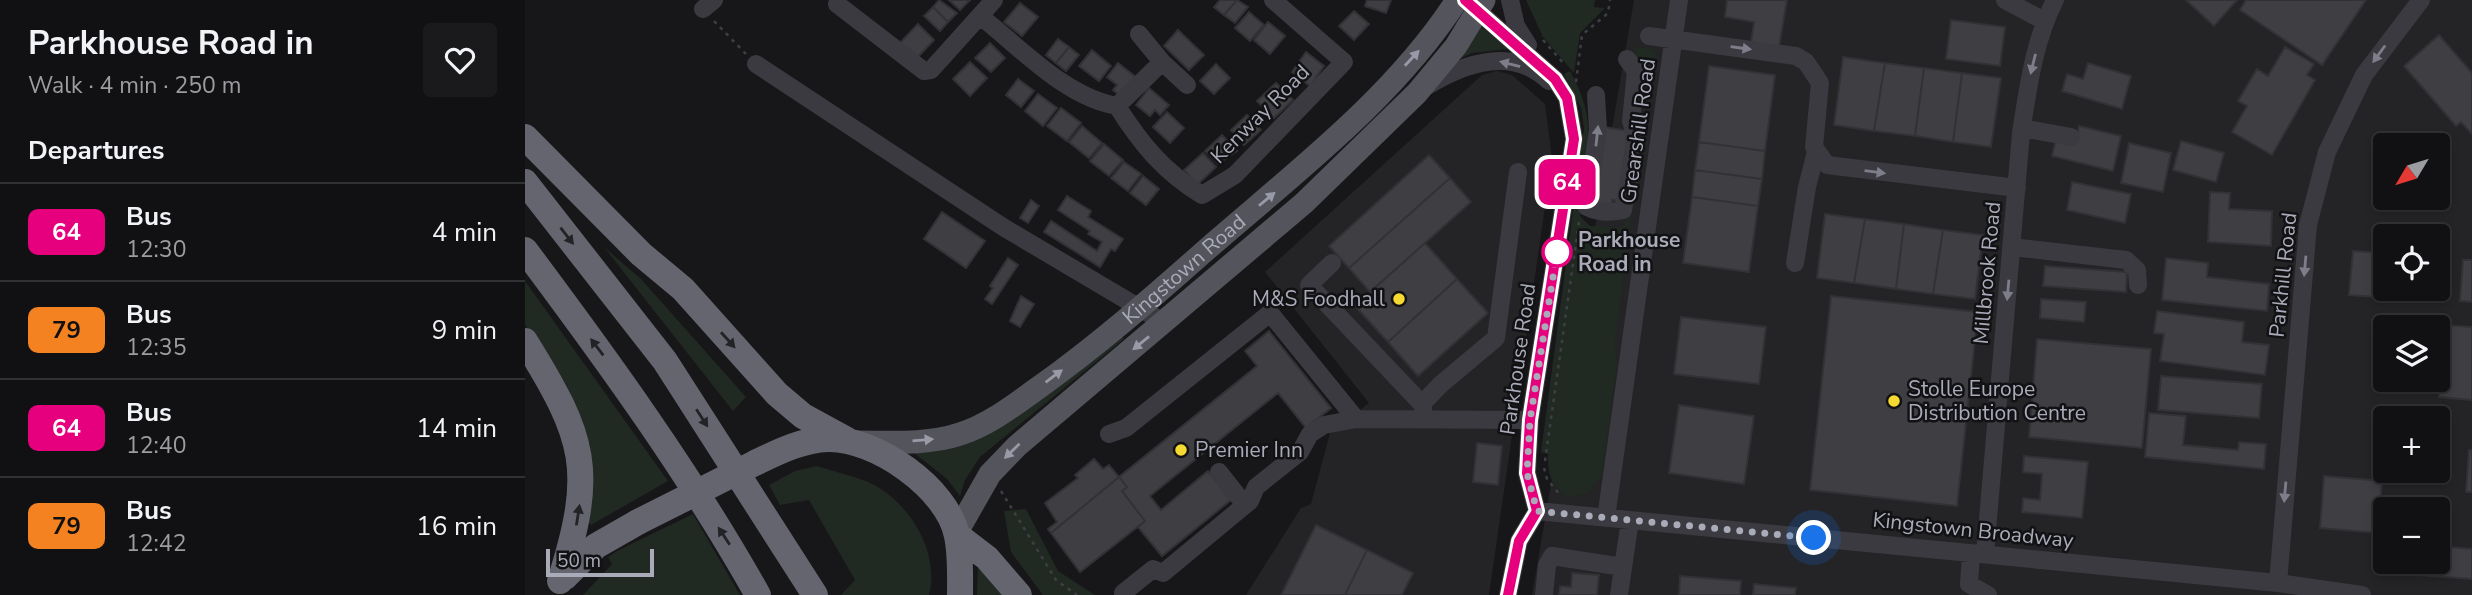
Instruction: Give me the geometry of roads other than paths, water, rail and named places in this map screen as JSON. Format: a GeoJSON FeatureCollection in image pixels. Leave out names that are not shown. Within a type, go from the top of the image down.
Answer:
{"type":"FeatureCollection","features":[{"type":"Feature","properties":{"kind":"highway"},"geometry":{"type":"LineString","coordinates":[[525,137],[641,254],[683,289],[777,394],[815,424],[913,473],[941,503],[957,534],[987,558],[1019,595]]}},
{"type":"Feature","properties":{"kind":"highway"},"geometry":{"type":"LineString","coordinates":[[525,182],[665,361],[815,595]]}},
{"type":"Feature","properties":{"kind":"highway"},"geometry":{"type":"LineString","coordinates":[[525,250],[625,383],[735,553],[758,595]]}},
{"type":"Feature","properties":{"kind":"highway"},"geometry":{"type":"LineString","coordinates":[[525,341],[569,418],[580,461],[578,518],[555,589]]}},
{"type":"Feature","properties":{"kind":"highway"},"geometry":{"type":"LineString","coordinates":[[555,589],[596,546],[757,462],[809,441],[851,441]]}},
{"type":"Feature","properties":{"kind":"highway"},"geometry":{"type":"LineString","coordinates":[[957,534],[960,595]]}},
{"type":"Feature","properties":{"kind":"main road","name":"Kingstown Road"},"geometry":{"type":"LineString","coordinates":[[957,534],[990,474],[1054,414],[1165,323],[1304,202],[1417,93],[1456,46],[1471,2]]}},
{"type":"Feature","properties":{"kind":"main road","name":"Kingstown Road"},"geometry":{"type":"LineString","coordinates":[[851,441],[926,441],[961,434],[999,415],[1139,309],[1332,144],[1439,29],[1471,2]]}},
{"type":"Feature","properties":{"kind":"street"},"geometry":{"type":"LineString","coordinates":[[837,4],[924,71],[931,70],[994,0]]}},
{"type":"Feature","properties":{"kind":"street","name":"Kenway Road"},"geometry":{"type":"LineString","coordinates":[[1117,106],[1141,144],[1164,168],[1202,195],[1235,175],[1344,62],[1273,0]]}},
{"type":"Feature","properties":{"kind":"street"},"geometry":{"type":"LineString","coordinates":[[1510,0],[1515,26],[1538,61]]}},
{"type":"Feature","properties":{"kind":"street","name":"Grearshill Road"},"geometry":{"type":"LineString","coordinates":[[1606,518],[1679,0]]}},
{"type":"Feature","properties":{"kind":"street"},"geometry":{"type":"LineString","coordinates":[[2005,0],[2044,21]]}},
{"type":"Feature","properties":{"kind":"street","name":"Millbrook Road"},"geometry":{"type":"LineString","coordinates":[[1988,595],[1969,584],[1978,554],[2012,247],[2022,128],[2044,21],[2055,0]]}},
{"type":"Feature","properties":{"kind":"street","name":"Parkhill Road"},"geometry":{"type":"LineString","coordinates":[[2278,583],[2308,225],[2327,152],[2364,75],[2416,1]]}},
{"type":"Feature","properties":{"kind":"street","name":"Parkhouse Road"},"geometry":{"type":"LineString","coordinates":[[1471,2],[1555,79],[1567,98],[1574,139],[1530,420],[1527,473],[1537,511]]}},
{"type":"Feature","properties":{"kind":"street"},"geometry":{"type":"LineString","coordinates":[[980,16],[1067,84],[1098,103],[1117,106],[1162,62]]}},
{"type":"Feature","properties":{"kind":"street"},"geometry":{"type":"LineString","coordinates":[[1139,34],[1162,62],[1187,85]]}},
{"type":"Feature","properties":{"kind":"street"},"geometry":{"type":"LineString","coordinates":[[1649,36],[1796,55],[1806,62],[1820,83],[1814,147],[1827,164],[2017,188]]}},
{"type":"Feature","properties":{"kind":"street"},"geometry":{"type":"LineString","coordinates":[[1417,93],[1466,65],[1490,59],[1512,63],[1542,75],[1567,98]]}},
{"type":"Feature","properties":{"kind":"street"},"geometry":{"type":"LineString","coordinates":[[1596,95],[1598,130],[1587,207],[1595,211],[1623,210],[1632,157],[1631,121],[1636,71],[1627,59]]}},
{"type":"Feature","properties":{"kind":"street"},"geometry":{"type":"LineString","coordinates":[[756,64],[1003,227],[1165,323]]}},
{"type":"Feature","properties":{"kind":"street"},"geometry":{"type":"LineString","coordinates":[[2022,128],[2071,137]]}},
{"type":"Feature","properties":{"kind":"street"},"geometry":{"type":"LineString","coordinates":[[1795,263],[1807,187],[1816,152]]}},
{"type":"Feature","properties":{"kind":"street"},"geometry":{"type":"LineString","coordinates":[[1423,412],[1440,385],[1496,338],[1518,172]]}},
{"type":"Feature","properties":{"kind":"street"},"geometry":{"type":"LineString","coordinates":[[2012,247],[2126,260],[2137,270],[2138,285]]}},
{"type":"Feature","properties":{"kind":"street"},"geometry":{"type":"LineString","coordinates":[[1332,262],[1309,285],[1423,412]]}},
{"type":"Feature","properties":{"kind":"street"},"geometry":{"type":"LineString","coordinates":[[1109,434],[1126,428],[1270,313],[1356,419]]}},
{"type":"Feature","properties":{"kind":"street"},"geometry":{"type":"LineString","coordinates":[[1123,593],[1153,569],[1163,573],[1245,505],[1256,487],[1300,452],[1310,433],[1324,425],[1423,412],[1530,420]]}},
{"type":"Feature","properties":{"kind":"street"},"geometry":{"type":"LineString","coordinates":[[1219,472],[1245,505]]}},
{"type":"Feature","properties":{"kind":"street"},"geometry":{"type":"LineString","coordinates":[[1509,595],[1519,541],[1537,511]]}},
{"type":"Feature","properties":{"kind":"street","name":"Kingstown Broadway"},"geometry":{"type":"LineString","coordinates":[[1537,511],[2278,583],[2362,595]]}},
{"type":"Feature","properties":{"kind":"street"},"geometry":{"type":"LineString","coordinates":[[1619,595],[1630,520]]}},
{"type":"Feature","properties":{"kind":"street"},"geometry":{"type":"LineString","coordinates":[[1543,595],[1546,565],[1552,556],[1623,567]]}},
{"type":"Feature","properties":{"kind":"street"},"geometry":{"type":"LineString","coordinates":[[1553,595],[1557,556]]}},
{"type":"Feature","properties":{"kind":"place","name":"Parkhouse Road in"},"geometry":{"type":"Point","coordinates":[1557,252]}},
{"type":"Feature","properties":{"kind":"place","name":"M&S Foodhall"},"geometry":{"type":"Point","coordinates":[1399,299]}},
{"type":"Feature","properties":{"kind":"place","name":"Stolle Europe Distribution Centre"},"geometry":{"type":"Point","coordinates":[1894,401]}},
{"type":"Feature","properties":{"kind":"place","name":"Premier Inn"},"geometry":{"type":"Point","coordinates":[1181,450]}}]}
